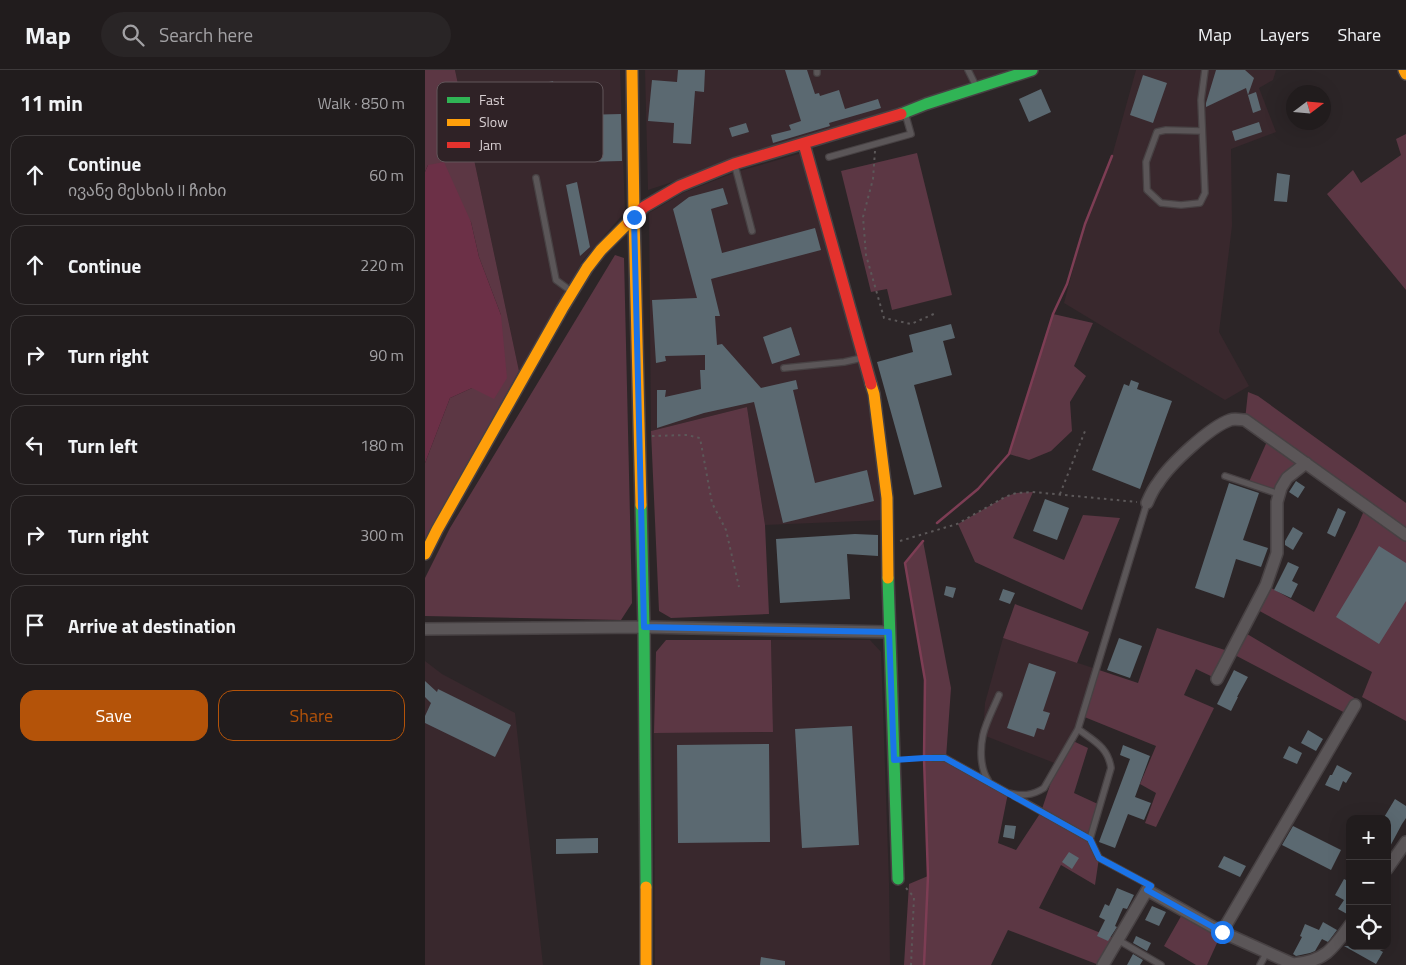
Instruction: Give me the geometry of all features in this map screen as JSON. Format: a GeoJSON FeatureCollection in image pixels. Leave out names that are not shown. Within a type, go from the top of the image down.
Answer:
{"type":"FeatureCollection","features":[{"type":"Feature","properties":{"kind":"main road"},"geometry":{"type":"LineString","coordinates":[[632,70],[644,627],[646,965]]}},
{"type":"Feature","properties":{"kind":"main road"},"geometry":{"type":"LineString","coordinates":[[425,554],[441,521],[587,268],[601,250],[644,207],[680,186],[734,164],[905,113],[1032,70]]}},
{"type":"Feature","properties":{"kind":"main road"},"geometry":{"type":"LineString","coordinates":[[1404,70],[1406,74]]}},
{"type":"Feature","properties":{"kind":"main road"},"geometry":{"type":"LineString","coordinates":[[804,144],[874,394],[887,498],[889,632],[898,879]]}},
{"type":"Feature","properties":{"kind":"street"},"geometry":{"type":"LineString","coordinates":[[1147,503],[1157,483],[1176,461],[1204,437],[1232,419],[1245,420],[1406,535]]}},
{"type":"Feature","properties":{"kind":"street"},"geometry":{"type":"LineString","coordinates":[[1217,678],[1266,585],[1277,552],[1277,502],[1281,488],[1287,478],[1306,463]]}},
{"type":"Feature","properties":{"kind":"street"},"geometry":{"type":"LineString","coordinates":[[425,629],[644,627],[889,632]]}},
{"type":"Feature","properties":{"kind":"street"},"geometry":{"type":"LineString","coordinates":[[1222,932],[1355,705]]}},
{"type":"Feature","properties":{"kind":"street"},"geometry":{"type":"LineString","coordinates":[[1391,864],[1406,842]]}},
{"type":"Feature","properties":{"kind":"street"},"geometry":{"type":"LineString","coordinates":[[1103,965],[1147,890],[1222,932],[1293,964],[1305,963],[1326,955],[1346,931]]}},
{"type":"Feature","properties":{"kind":"lane"},"geometry":{"type":"LineString","coordinates":[[968,70],[977,88]]}},
{"type":"Feature","properties":{"kind":"lane"},"geometry":{"type":"LineString","coordinates":[[1202,131],[1166,130],[1157,132],[1146,162],[1147,190],[1161,203],[1181,205],[1200,203],[1205,193],[1201,100],[1205,70]]}},
{"type":"Feature","properties":{"kind":"lane"},"geometry":{"type":"LineString","coordinates":[[829,157],[911,134],[905,113]]}},
{"type":"Feature","properties":{"kind":"lane"},"geometry":{"type":"LineString","coordinates":[[734,164],[751,231]]}},
{"type":"Feature","properties":{"kind":"lane"},"geometry":{"type":"LineString","coordinates":[[536,178],[556,280],[573,292]]}},
{"type":"Feature","properties":{"kind":"lane"},"geometry":{"type":"LineString","coordinates":[[784,368],[844,362],[864,357]]}},
{"type":"Feature","properties":{"kind":"lane"},"geometry":{"type":"LineString","coordinates":[[1225,476],[1279,494]]}},
{"type":"Feature","properties":{"kind":"lane"},"geometry":{"type":"LineString","coordinates":[[1007,793],[1027,795],[1036,793],[1043,788],[1078,729],[1147,503]]}},
{"type":"Feature","properties":{"kind":"lane"},"geometry":{"type":"LineString","coordinates":[[990,783],[984,774],[981,764],[983,735],[999,695]]}},
{"type":"Feature","properties":{"kind":"lane"},"geometry":{"type":"LineString","coordinates":[[1078,729],[1103,748],[1111,768],[1090,839]]}},
{"type":"Feature","properties":{"kind":"lane"},"geometry":{"type":"LineString","coordinates":[[934,758],[945,758],[1090,839],[1099,858],[1151,886],[1147,890]]}},
{"type":"Feature","properties":{"kind":"lane"},"geometry":{"type":"LineString","coordinates":[[1118,940],[1161,965]]}},
{"type":"Feature","properties":{"kind":"lane"},"geometry":{"type":"LineString","coordinates":[[1260,965],[1267,952]]}},
{"type":"Feature","properties":{"kind":"path"},"geometry":{"type":"LineString","coordinates":[[875,144],[873,179],[863,217],[866,255],[884,318],[911,324],[936,313]]}},
{"type":"Feature","properties":{"kind":"path"},"geometry":{"type":"LineString","coordinates":[[1060,494],[1085,431]]}},
{"type":"Feature","properties":{"kind":"path"},"geometry":{"type":"LineString","coordinates":[[639,436],[687,435],[700,438],[712,503],[726,530],[739,586]]}},
{"type":"Feature","properties":{"kind":"path"},"geometry":{"type":"LineString","coordinates":[[887,544],[957,524],[1005,497],[1016,493],[1060,494],[1147,503]]}},
{"type":"Feature","properties":{"kind":"path"},"geometry":{"type":"LineString","coordinates":[[894,760],[934,758]]}},
{"type":"Feature","properties":{"kind":"path"},"geometry":{"type":"LineString","coordinates":[[898,879],[914,897],[911,965]]}},
{"type":"Feature","properties":{"kind":"shaded area"},"geometry":{"type":"Polygon","coordinates":[[[425,70],[455,70],[458,82],[437,82],[437,162],[475,162],[519,371],[425,541],[425,463],[450,398],[472,388],[501,315],[479,257],[471,222],[428,165],[425,172],[425,70]]]}},
{"type":"Feature","properties":{"kind":"shaded area"},"geometry":{"type":"Polygon","coordinates":[[[455,70],[620,70],[625,212],[583,260],[519,371],[475,162],[603,162],[603,82],[458,82],[455,70]]]}},
{"type":"Feature","properties":{"kind":"shaded area"},"geometry":{"type":"Polygon","coordinates":[[[645,70],[1012,70],[648,190],[645,70]]]}},
{"type":"Feature","properties":{"kind":"shaded area"},"geometry":{"type":"Polygon","coordinates":[[[1136,70],[1276,70],[1273,80],[1259,88],[1276,132],[1231,149],[1232,226],[1219,332],[1249,386],[1225,400],[1064,303],[1085,224],[1112,156],[1136,70]]]}},
{"type":"Feature","properties":{"kind":"shaded area"},"geometry":{"type":"Polygon","coordinates":[[[1406,134],[1406,290],[1327,194],[1353,170],[1361,183],[1401,155],[1396,139],[1406,134]]]}},
{"type":"Feature","properties":{"kind":"shaded area"},"geometry":{"type":"Polygon","coordinates":[[[802,153],[864,373],[884,520],[765,525],[747,407],[651,431],[649,213],[683,193],[736,172],[802,153]]]}},
{"type":"Feature","properties":{"kind":"shaded area"},"geometry":{"type":"Polygon","coordinates":[[[917,153],[952,295],[892,310],[887,289],[871,292],[841,171],[917,153]]]}},
{"type":"Feature","properties":{"kind":"shaded area"},"geometry":{"type":"Polygon","coordinates":[[[444,162],[471,222],[479,257],[501,315],[507,378],[494,399],[472,388],[450,398],[425,463],[425,172],[428,165],[444,162]]]}},
{"type":"Feature","properties":{"kind":"shaded area"},"geometry":{"type":"Polygon","coordinates":[[[615,255],[624,258],[632,603],[621,620],[425,616],[425,578],[450,528],[615,255]]]}},
{"type":"Feature","properties":{"kind":"shaded area"},"geometry":{"type":"Polygon","coordinates":[[[1053,314],[1093,323],[1074,366],[1086,376],[1070,402],[1072,431],[1051,451],[1029,460],[1009,454],[1053,314]]]}},
{"type":"Feature","properties":{"kind":"shaded area"},"geometry":{"type":"Polygon","coordinates":[[[1248,392],[1258,396],[1406,503],[1406,721],[1362,697],[1372,672],[1254,608],[1266,585],[1314,612],[1366,506],[1306,463],[1279,494],[1248,484],[1269,437],[1245,420],[1248,392]]]}},
{"type":"Feature","properties":{"kind":"shaded area"},"geometry":{"type":"Polygon","coordinates":[[[747,407],[765,525],[769,614],[671,618],[659,611],[651,431],[747,407]]]}},
{"type":"Feature","properties":{"kind":"shaded area"},"geometry":{"type":"Polygon","coordinates":[[[1033,492],[1013,538],[1064,560],[1083,515],[1120,518],[1082,610],[975,562],[958,524],[1005,497],[1016,493],[1033,492]]]}},
{"type":"Feature","properties":{"kind":"shaded area"},"geometry":{"type":"Polygon","coordinates":[[[923,541],[951,688],[946,758],[1008,793],[998,843],[1016,850],[1041,812],[1057,764],[1071,740],[1088,748],[1074,793],[1100,805],[1090,839],[1099,858],[1095,885],[1061,865],[1039,908],[1118,940],[1099,965],[1008,930],[991,965],[904,965],[909,884],[928,876],[924,758],[925,680],[905,563],[923,541]]]}},
{"type":"Feature","properties":{"kind":"shaded area"},"geometry":{"type":"Polygon","coordinates":[[[1015,604],[1089,632],[1077,663],[1003,638],[1015,604]]]}},
{"type":"Feature","properties":{"kind":"shaded area"},"geometry":{"type":"Polygon","coordinates":[[[1157,628],[1231,652],[1242,631],[1358,700],[1349,715],[1231,653],[1217,679],[1196,669],[1184,695],[1214,708],[1156,827],[1145,823],[1156,793],[1140,784],[1156,746],[1082,716],[1096,669],[1138,683],[1157,628]]]}},
{"type":"Feature","properties":{"kind":"shaded area"},"geometry":{"type":"Polygon","coordinates":[[[1003,638],[1096,669],[1078,729],[1057,764],[983,735],[985,703],[1003,638]]]}},
{"type":"Feature","properties":{"kind":"shaded area"},"geometry":{"type":"Polygon","coordinates":[[[666,640],[771,640],[773,732],[654,733],[656,652],[666,640]]]}},
{"type":"Feature","properties":{"kind":"shaded area"},"geometry":{"type":"Polygon","coordinates":[[[771,640],[870,640],[881,652],[890,965],[655,965],[654,733],[773,732],[771,640]]]}},
{"type":"Feature","properties":{"kind":"shaded area"},"geometry":{"type":"Polygon","coordinates":[[[425,661],[442,674],[515,713],[543,965],[425,965],[425,661]]]}},
{"type":"Feature","properties":{"kind":"shaded area"},"geometry":{"type":"Polygon","coordinates":[[[1184,911],[1222,932],[1207,965],[1196,965],[1164,946],[1184,911]]]}},
{"type":"Feature","properties":{"kind":"building"},"geometry":{"type":"Polygon","coordinates":[[[678,70],[705,70],[704,92],[695,91],[691,144],[673,143],[674,123],[648,121],[652,80],[677,82],[678,70]]]}},
{"type":"Feature","properties":{"kind":"building"},"geometry":{"type":"Polygon","coordinates":[[[785,70],[807,70],[815,94],[819,93],[820,96],[839,90],[845,109],[878,99],[881,108],[829,123],[830,126],[773,143],[771,135],[791,130],[789,125],[801,121],[785,70]]]}},
{"type":"Feature","properties":{"kind":"building"},"geometry":{"type":"Polygon","coordinates":[[[1216,70],[1245,70],[1254,78],[1248,95],[1256,92],[1261,110],[1253,113],[1246,88],[1206,107],[1216,70]]]}},
{"type":"Feature","properties":{"kind":"building"},"geometry":{"type":"Polygon","coordinates":[[[1143,75],[1167,83],[1153,123],[1130,115],[1143,75]]]}},
{"type":"Feature","properties":{"kind":"building"},"geometry":{"type":"Polygon","coordinates":[[[1041,89],[1051,112],[1029,122],[1019,99],[1041,89]]]}},
{"type":"Feature","properties":{"kind":"building"},"geometry":{"type":"Polygon","coordinates":[[[603,114],[621,114],[622,161],[603,161],[603,114]]]}},
{"type":"Feature","properties":{"kind":"building"},"geometry":{"type":"Polygon","coordinates":[[[1259,122],[1262,132],[1235,141],[1232,131],[1259,122]]]}},
{"type":"Feature","properties":{"kind":"building"},"geometry":{"type":"Polygon","coordinates":[[[746,123],[749,132],[732,137],[729,128],[746,123]]]}},
{"type":"Feature","properties":{"kind":"building"},"geometry":{"type":"Polygon","coordinates":[[[1277,173],[1290,175],[1287,202],[1274,201],[1277,173]]]}},
{"type":"Feature","properties":{"kind":"building"},"geometry":{"type":"Polygon","coordinates":[[[577,182],[590,247],[580,256],[566,185],[577,182]]]}},
{"type":"Feature","properties":{"kind":"building"},"geometry":{"type":"Polygon","coordinates":[[[723,188],[728,204],[711,209],[722,253],[815,228],[821,250],[711,279],[720,316],[715,316],[717,345],[722,344],[761,388],[796,380],[798,389],[793,390],[815,483],[867,470],[874,501],[783,523],[754,402],[704,413],[657,428],[657,390],[666,390],[665,397],[701,389],[700,370],[705,370],[705,355],[665,356],[666,361],[656,363],[652,300],[697,298],[673,209],[689,197],[723,188]]]}},
{"type":"Feature","properties":{"kind":"building"},"geometry":{"type":"Polygon","coordinates":[[[951,324],[955,338],[943,341],[952,375],[914,385],[942,487],[914,495],[877,362],[913,352],[909,335],[951,324]]]}},
{"type":"Feature","properties":{"kind":"building"},"geometry":{"type":"Polygon","coordinates":[[[791,327],[800,355],[772,364],[763,337],[791,327]]]}},
{"type":"Feature","properties":{"kind":"building"},"geometry":{"type":"Polygon","coordinates":[[[1131,380],[1139,383],[1137,389],[1172,401],[1140,489],[1092,470],[1124,384],[1129,386],[1131,380]]]}},
{"type":"Feature","properties":{"kind":"building"},"geometry":{"type":"Polygon","coordinates":[[[1296,481],[1305,487],[1298,498],[1289,492],[1296,481]]]}},
{"type":"Feature","properties":{"kind":"building"},"geometry":{"type":"Polygon","coordinates":[[[1229,483],[1259,493],[1243,540],[1268,548],[1261,567],[1236,559],[1224,598],[1195,588],[1229,483]]]}},
{"type":"Feature","properties":{"kind":"building"},"geometry":{"type":"Polygon","coordinates":[[[1045,499],[1069,508],[1057,540],[1033,531],[1045,499]]]}},
{"type":"Feature","properties":{"kind":"building"},"geometry":{"type":"Polygon","coordinates":[[[1338,508],[1346,512],[1335,537],[1327,533],[1338,508]]]}},
{"type":"Feature","properties":{"kind":"building"},"geometry":{"type":"Polygon","coordinates":[[[1293,527],[1303,533],[1293,550],[1285,545],[1285,541],[1293,527]]]}},
{"type":"Feature","properties":{"kind":"building"},"geometry":{"type":"Polygon","coordinates":[[[855,534],[878,535],[878,556],[847,554],[850,599],[780,603],[776,539],[855,534]]]}},
{"type":"Feature","properties":{"kind":"building"},"geometry":{"type":"Polygon","coordinates":[[[1379,546],[1406,563],[1406,601],[1379,644],[1336,617],[1379,546]]]}},
{"type":"Feature","properties":{"kind":"building"},"geometry":{"type":"Polygon","coordinates":[[[1288,562],[1299,567],[1292,581],[1298,584],[1291,598],[1274,590],[1288,562]]]}},
{"type":"Feature","properties":{"kind":"building"},"geometry":{"type":"Polygon","coordinates":[[[946,586],[956,588],[953,598],[944,595],[946,586]]]}},
{"type":"Feature","properties":{"kind":"building"},"geometry":{"type":"Polygon","coordinates":[[[1003,589],[1015,593],[1010,604],[999,600],[1003,589]]]}},
{"type":"Feature","properties":{"kind":"building"},"geometry":{"type":"Polygon","coordinates":[[[1119,638],[1142,646],[1130,678],[1107,670],[1119,638]]]}},
{"type":"Feature","properties":{"kind":"building"},"geometry":{"type":"Polygon","coordinates":[[[1029,663],[1056,672],[1043,711],[1050,713],[1044,730],[1037,728],[1034,737],[1007,728],[1029,663]]]}},
{"type":"Feature","properties":{"kind":"building"},"geometry":{"type":"Polygon","coordinates":[[[1234,670],[1248,677],[1231,711],[1217,704],[1234,670]]]}},
{"type":"Feature","properties":{"kind":"building"},"geometry":{"type":"Polygon","coordinates":[[[425,681],[437,692],[438,689],[511,725],[495,757],[425,723],[425,716],[431,703],[425,697],[425,681]]]}},
{"type":"Feature","properties":{"kind":"building"},"geometry":{"type":"Polygon","coordinates":[[[852,726],[859,845],[802,848],[795,729],[852,726]]]}},
{"type":"Feature","properties":{"kind":"building"},"geometry":{"type":"Polygon","coordinates":[[[1308,730],[1323,739],[1316,751],[1301,743],[1308,730]]]}},
{"type":"Feature","properties":{"kind":"building"},"geometry":{"type":"Polygon","coordinates":[[[769,744],[770,842],[678,843],[677,745],[769,744]]]}},
{"type":"Feature","properties":{"kind":"building"},"geometry":{"type":"Polygon","coordinates":[[[1123,745],[1150,756],[1135,797],[1151,803],[1144,820],[1128,814],[1115,848],[1099,842],[1130,759],[1120,755],[1123,745]]]}},
{"type":"Feature","properties":{"kind":"building"},"geometry":{"type":"Polygon","coordinates":[[[1289,746],[1302,753],[1297,764],[1283,758],[1289,746]]]}},
{"type":"Feature","properties":{"kind":"building"},"geometry":{"type":"Polygon","coordinates":[[[1337,765],[1352,773],[1346,783],[1343,781],[1339,791],[1325,785],[1337,765]]]}},
{"type":"Feature","properties":{"kind":"building"},"geometry":{"type":"Polygon","coordinates":[[[1395,799],[1406,806],[1406,818],[1391,845],[1391,815],[1385,815],[1395,799]]]}},
{"type":"Feature","properties":{"kind":"building"},"geometry":{"type":"Polygon","coordinates":[[[1005,825],[1016,826],[1014,839],[1003,837],[1005,825]]]}},
{"type":"Feature","properties":{"kind":"building"},"geometry":{"type":"Polygon","coordinates":[[[1293,826],[1341,850],[1331,870],[1282,845],[1293,826]]]}},
{"type":"Feature","properties":{"kind":"building"},"geometry":{"type":"Polygon","coordinates":[[[598,838],[598,853],[556,854],[556,839],[598,838]]]}},
{"type":"Feature","properties":{"kind":"building"},"geometry":{"type":"Polygon","coordinates":[[[1069,852],[1079,858],[1072,869],[1062,862],[1069,852]]]}},
{"type":"Feature","properties":{"kind":"building"},"geometry":{"type":"Polygon","coordinates":[[[1224,856],[1246,866],[1240,877],[1218,867],[1224,856]]]}},
{"type":"Feature","properties":{"kind":"building"},"geometry":{"type":"Polygon","coordinates":[[[1344,879],[1346,880],[1346,913],[1338,909],[1344,900],[1335,895],[1344,879]]]}},
{"type":"Feature","properties":{"kind":"building"},"geometry":{"type":"Polygon","coordinates":[[[1117,888],[1134,895],[1127,909],[1123,908],[1115,926],[1117,927],[1108,941],[1097,936],[1105,920],[1099,917],[1105,904],[1109,906],[1117,888]]]}},
{"type":"Feature","properties":{"kind":"building"},"geometry":{"type":"Polygon","coordinates":[[[1152,906],[1166,912],[1159,926],[1145,920],[1152,906]]]}},
{"type":"Feature","properties":{"kind":"building"},"geometry":{"type":"Polygon","coordinates":[[[1323,922],[1337,930],[1328,942],[1322,939],[1315,951],[1296,956],[1293,954],[1302,937],[1300,936],[1305,924],[1319,930],[1323,922]]]}},
{"type":"Feature","properties":{"kind":"building"},"geometry":{"type":"Polygon","coordinates":[[[1136,936],[1151,943],[1147,951],[1133,943],[1136,936]]]}},
{"type":"Feature","properties":{"kind":"building"},"geometry":{"type":"Polygon","coordinates":[[[1351,950],[1380,950],[1383,952],[1376,964],[1351,950]]]}},
{"type":"Feature","properties":{"kind":"building"},"geometry":{"type":"Polygon","coordinates":[[[1133,954],[1143,960],[1140,965],[1127,965],[1133,954]]]}},
{"type":"Feature","properties":{"kind":"building"},"geometry":{"type":"Polygon","coordinates":[[[761,957],[785,961],[785,965],[760,965],[761,957]]]}},
{"type":"Feature","properties":{"kind":"waterway"},"geometry":{"type":"LineString","coordinates":[[937,523],[978,489],[1009,454],[1053,314],[1067,284],[1085,224],[1112,156]]}},
{"type":"Feature","properties":{"kind":"waterway"},"geometry":{"type":"LineString","coordinates":[[923,541],[905,563],[925,680],[924,758],[928,876],[924,965]]}},
{"type":"Feature","properties":{"kind":"traffic: fast"},"geometry":{"type":"LineString","coordinates":[[901,114],[926,104],[1032,70]]}},
{"type":"Feature","properties":{"kind":"traffic: fast"},"geometry":{"type":"LineString","coordinates":[[641,505],[646,887]]}},
{"type":"Feature","properties":{"kind":"traffic: fast"},"geometry":{"type":"LineString","coordinates":[[888,578],[898,879]]}},
{"type":"Feature","properties":{"kind":"traffic: slow"},"geometry":{"type":"LineString","coordinates":[[632,70],[641,505]]}},
{"type":"Feature","properties":{"kind":"traffic: slow"},"geometry":{"type":"LineString","coordinates":[[1404,70],[1406,74]]}},
{"type":"Feature","properties":{"kind":"traffic: slow"},"geometry":{"type":"LineString","coordinates":[[425,554],[562,309],[587,268],[601,250],[629,222]]}},
{"type":"Feature","properties":{"kind":"traffic: slow"},"geometry":{"type":"LineString","coordinates":[[871,384],[874,394],[887,498],[888,578]]}},
{"type":"Feature","properties":{"kind":"traffic: slow"},"geometry":{"type":"LineString","coordinates":[[646,887],[646,965]]}},
{"type":"Feature","properties":{"kind":"traffic: jam"},"geometry":{"type":"LineString","coordinates":[[629,222],[644,207],[680,186],[734,164],[901,114]]}},
{"type":"Feature","properties":{"kind":"traffic: jam"},"geometry":{"type":"LineString","coordinates":[[804,144],[871,384]]}},
{"type":"Feature","properties":{"kind":"route"},"geometry":{"type":"LineString","coordinates":[[634,217],[644,627],[889,632],[894,760],[945,758],[1090,839],[1099,858],[1151,886],[1147,890],[1222,932]]}}]}
